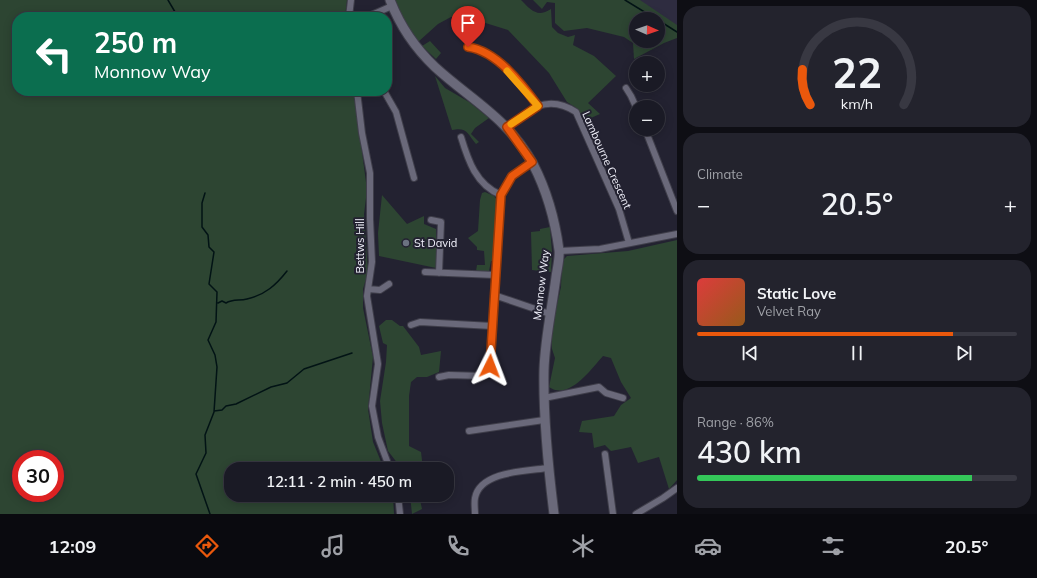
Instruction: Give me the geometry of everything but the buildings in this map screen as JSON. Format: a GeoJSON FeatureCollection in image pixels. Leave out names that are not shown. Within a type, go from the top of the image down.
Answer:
{"type":"FeatureCollection","features":[{"type":"Feature","properties":{"kind":"street"},"geometry":{"type":"LineString","coordinates":[[350,12],[351,0]]}},
{"type":"Feature","properties":{"kind":"street"},"geometry":{"type":"LineString","coordinates":[[376,12],[391,3]]}},
{"type":"Feature","properties":{"kind":"street","name":"Monnow Way"},"geometry":{"type":"LineString","coordinates":[[391,3],[402,28],[416,47],[435,67],[486,107],[507,127],[532,162],[549,200],[560,251],[546,339],[544,398],[544,420],[548,468],[554,514]]}},
{"type":"Feature","properties":{"kind":"street"},"geometry":{"type":"LineString","coordinates":[[468,47],[476,48],[493,58],[510,73],[538,106]]}},
{"type":"Feature","properties":{"kind":"street"},"geometry":{"type":"LineString","coordinates":[[626,88],[633,100]]}},
{"type":"Feature","properties":{"kind":"street","name":"Bettws Hill"},"geometry":{"type":"LineString","coordinates":[[358,96],[362,133],[370,173],[372,262],[368,289],[370,318],[378,364],[372,406],[378,437],[387,462]]}},
{"type":"Feature","properties":{"kind":"street"},"geometry":{"type":"LineString","coordinates":[[387,96],[396,112],[414,178]]}},
{"type":"Feature","properties":{"kind":"street","name":"Lambourne Crescent"},"geometry":{"type":"LineString","coordinates":[[507,127],[538,106],[551,103],[562,105],[576,112],[619,209],[629,243]]}},
{"type":"Feature","properties":{"kind":"street"},"geometry":{"type":"LineString","coordinates":[[648,136],[677,211]]}},
{"type":"Feature","properties":{"kind":"street"},"geometry":{"type":"LineString","coordinates":[[461,137],[470,164],[491,191],[501,195]]}},
{"type":"Feature","properties":{"kind":"street"},"geometry":{"type":"LineString","coordinates":[[438,377],[449,375],[483,376],[490,366],[501,195],[512,176],[532,162]]}},
{"type":"Feature","properties":{"kind":"street"},"geometry":{"type":"LineString","coordinates":[[431,220],[441,222],[438,273]]}},
{"type":"Feature","properties":{"kind":"street"},"geometry":{"type":"LineString","coordinates":[[560,251],[600,249],[677,234]]}},
{"type":"Feature","properties":{"kind":"street"},"geometry":{"type":"LineString","coordinates":[[425,272],[495,275]]}},
{"type":"Feature","properties":{"kind":"street"},"geometry":{"type":"LineString","coordinates":[[368,289],[380,290],[389,284]]}},
{"type":"Feature","properties":{"kind":"street"},"geometry":{"type":"LineString","coordinates":[[494,295],[550,314]]}},
{"type":"Feature","properties":{"kind":"street"},"geometry":{"type":"LineString","coordinates":[[411,325],[420,322],[492,326]]}},
{"type":"Feature","properties":{"kind":"street"},"geometry":{"type":"LineString","coordinates":[[544,398],[599,387],[606,393],[623,398]]}},
{"type":"Feature","properties":{"kind":"street"},"geometry":{"type":"LineString","coordinates":[[468,431],[544,420]]}},
{"type":"Feature","properties":{"kind":"street"},"geometry":{"type":"LineString","coordinates":[[605,454],[613,514]]}},
{"type":"Feature","properties":{"kind":"street"},"geometry":{"type":"LineString","coordinates":[[475,514],[475,498],[486,482],[499,476],[548,468]]}},
{"type":"Feature","properties":{"kind":"street"},"geometry":{"type":"LineString","coordinates":[[636,514],[658,502],[677,488]]}},
{"type":"Feature","properties":{"kind":"street"},"geometry":{"type":"LineString","coordinates":[[399,502],[400,514]]}},
{"type":"Feature","properties":{"kind":"shaded area"},"geometry":{"type":"Polygon","coordinates":[[[625,0],[677,0],[677,32],[665,24],[665,12],[646,12],[625,0]]]}},
{"type":"Feature","properties":{"kind":"green space"},"geometry":{"type":"Polygon","coordinates":[[[0,0],[347,0],[346,12],[12,12],[12,96],[355,96],[367,190],[364,214],[368,272],[363,289],[363,308],[373,357],[368,409],[373,442],[381,462],[224,462],[224,502],[393,502],[394,514],[0,514],[0,0]]]}},
{"type":"Feature","properties":{"kind":"green space"},"geometry":{"type":"Polygon","coordinates":[[[395,0],[521,0],[534,12],[542,13],[551,9],[552,27],[558,33],[568,37],[575,35],[573,45],[594,56],[616,76],[588,103],[600,114],[584,121],[575,107],[567,102],[549,73],[508,30],[463,16],[451,17],[438,24],[418,42],[408,29],[395,0]]]}},
{"type":"Feature","properties":{"kind":"green space"},"geometry":{"type":"Polygon","coordinates":[[[533,0],[640,0],[658,12],[629,12],[629,40],[624,37],[587,28],[564,31],[555,23],[555,3],[547,2],[542,9],[533,0]]]}},
{"type":"Feature","properties":{"kind":"green space"},"geometry":{"type":"Polygon","coordinates":[[[665,17],[677,25],[677,38],[665,43],[665,17]]]}},
{"type":"Feature","properties":{"kind":"green space"},"geometry":{"type":"Polygon","coordinates":[[[430,41],[441,53],[436,59],[422,46],[430,41]]]}},
{"type":"Feature","properties":{"kind":"green space"},"geometry":{"type":"Polygon","coordinates":[[[633,48],[655,48],[640,56],[634,56],[633,48]]]}},
{"type":"Feature","properties":{"kind":"green space"},"geometry":{"type":"Polygon","coordinates":[[[435,76],[445,88],[469,102],[489,118],[475,128],[471,134],[479,142],[476,144],[464,130],[452,130],[435,76]]]}},
{"type":"Feature","properties":{"kind":"green space"},"geometry":{"type":"Polygon","coordinates":[[[485,192],[494,196],[497,200],[493,261],[491,261],[489,271],[476,271],[477,265],[485,265],[484,251],[477,250],[477,247],[468,238],[478,231],[480,200],[482,193],[485,192]]]}},
{"type":"Feature","properties":{"kind":"green space"},"geometry":{"type":"Polygon","coordinates":[[[382,195],[407,224],[424,216],[424,224],[436,229],[436,268],[379,256],[378,233],[382,195]]]}},
{"type":"Feature","properties":{"kind":"green space"},"geometry":{"type":"Polygon","coordinates":[[[550,227],[552,252],[551,272],[532,270],[531,232],[540,231],[540,229],[550,227]]]}},
{"type":"Feature","properties":{"kind":"green space"},"geometry":{"type":"Polygon","coordinates":[[[677,240],[677,480],[669,489],[659,457],[638,463],[631,447],[611,451],[605,445],[594,448],[592,433],[579,432],[582,421],[614,416],[621,405],[631,398],[621,382],[611,358],[603,356],[579,382],[572,387],[564,390],[557,390],[549,387],[555,358],[552,349],[551,330],[561,287],[562,261],[567,256],[628,251],[677,240]]]}},
{"type":"Feature","properties":{"kind":"green space"},"geometry":{"type":"Polygon","coordinates":[[[386,320],[392,320],[400,326],[403,326],[419,347],[421,355],[441,351],[439,372],[427,377],[417,377],[411,382],[409,396],[409,446],[421,452],[422,462],[397,462],[388,451],[382,423],[380,401],[387,345],[383,343],[379,326],[386,320]]]}},
{"type":"Feature","properties":{"kind":"green space"},"geometry":{"type":"Polygon","coordinates":[[[411,502],[420,502],[422,509],[412,514],[411,502]]]}},
{"type":"Feature","properties":{"kind":"waterway"},"geometry":{"type":"LineString","coordinates":[[168,0],[175,12]]}},
{"type":"Feature","properties":{"kind":"waterway"},"geometry":{"type":"LineString","coordinates":[[625,0],[645,12]]}},
{"type":"Feature","properties":{"kind":"waterway"},"geometry":{"type":"LineString","coordinates":[[665,24],[677,32]]}},
{"type":"Feature","properties":{"kind":"waterway"},"geometry":{"type":"LineString","coordinates":[[205,193],[202,203],[202,227],[208,235],[209,247],[214,252],[209,284],[217,292],[216,322],[208,340],[215,355],[217,367],[214,412],[205,435],[206,453],[196,474],[210,514]]}},
{"type":"Feature","properties":{"kind":"waterway"},"geometry":{"type":"LineString","coordinates":[[218,303],[222,301],[226,303],[244,300],[259,295],[279,281],[287,271]]}},
{"type":"Feature","properties":{"kind":"waterway"},"geometry":{"type":"LineString","coordinates":[[214,411],[222,410],[226,406],[236,404],[271,387],[287,383],[304,369],[352,353]]}},
{"type":"Feature","properties":{"kind":"slow traffic"},"geometry":{"type":"LineString","coordinates":[[507,71],[529,94],[538,106],[511,124]]}},
{"type":"Feature","properties":{"kind":"place","name":"St David"},"geometry":{"type":"Point","coordinates":[406,243]}},
{"type":"Feature","properties":{"kind":"route"},"geometry":{"type":"LineString","coordinates":[[468,47],[476,48],[493,58],[510,73],[538,106],[507,127],[532,162],[512,176],[505,185],[501,195],[498,217],[490,366]]}}]}
